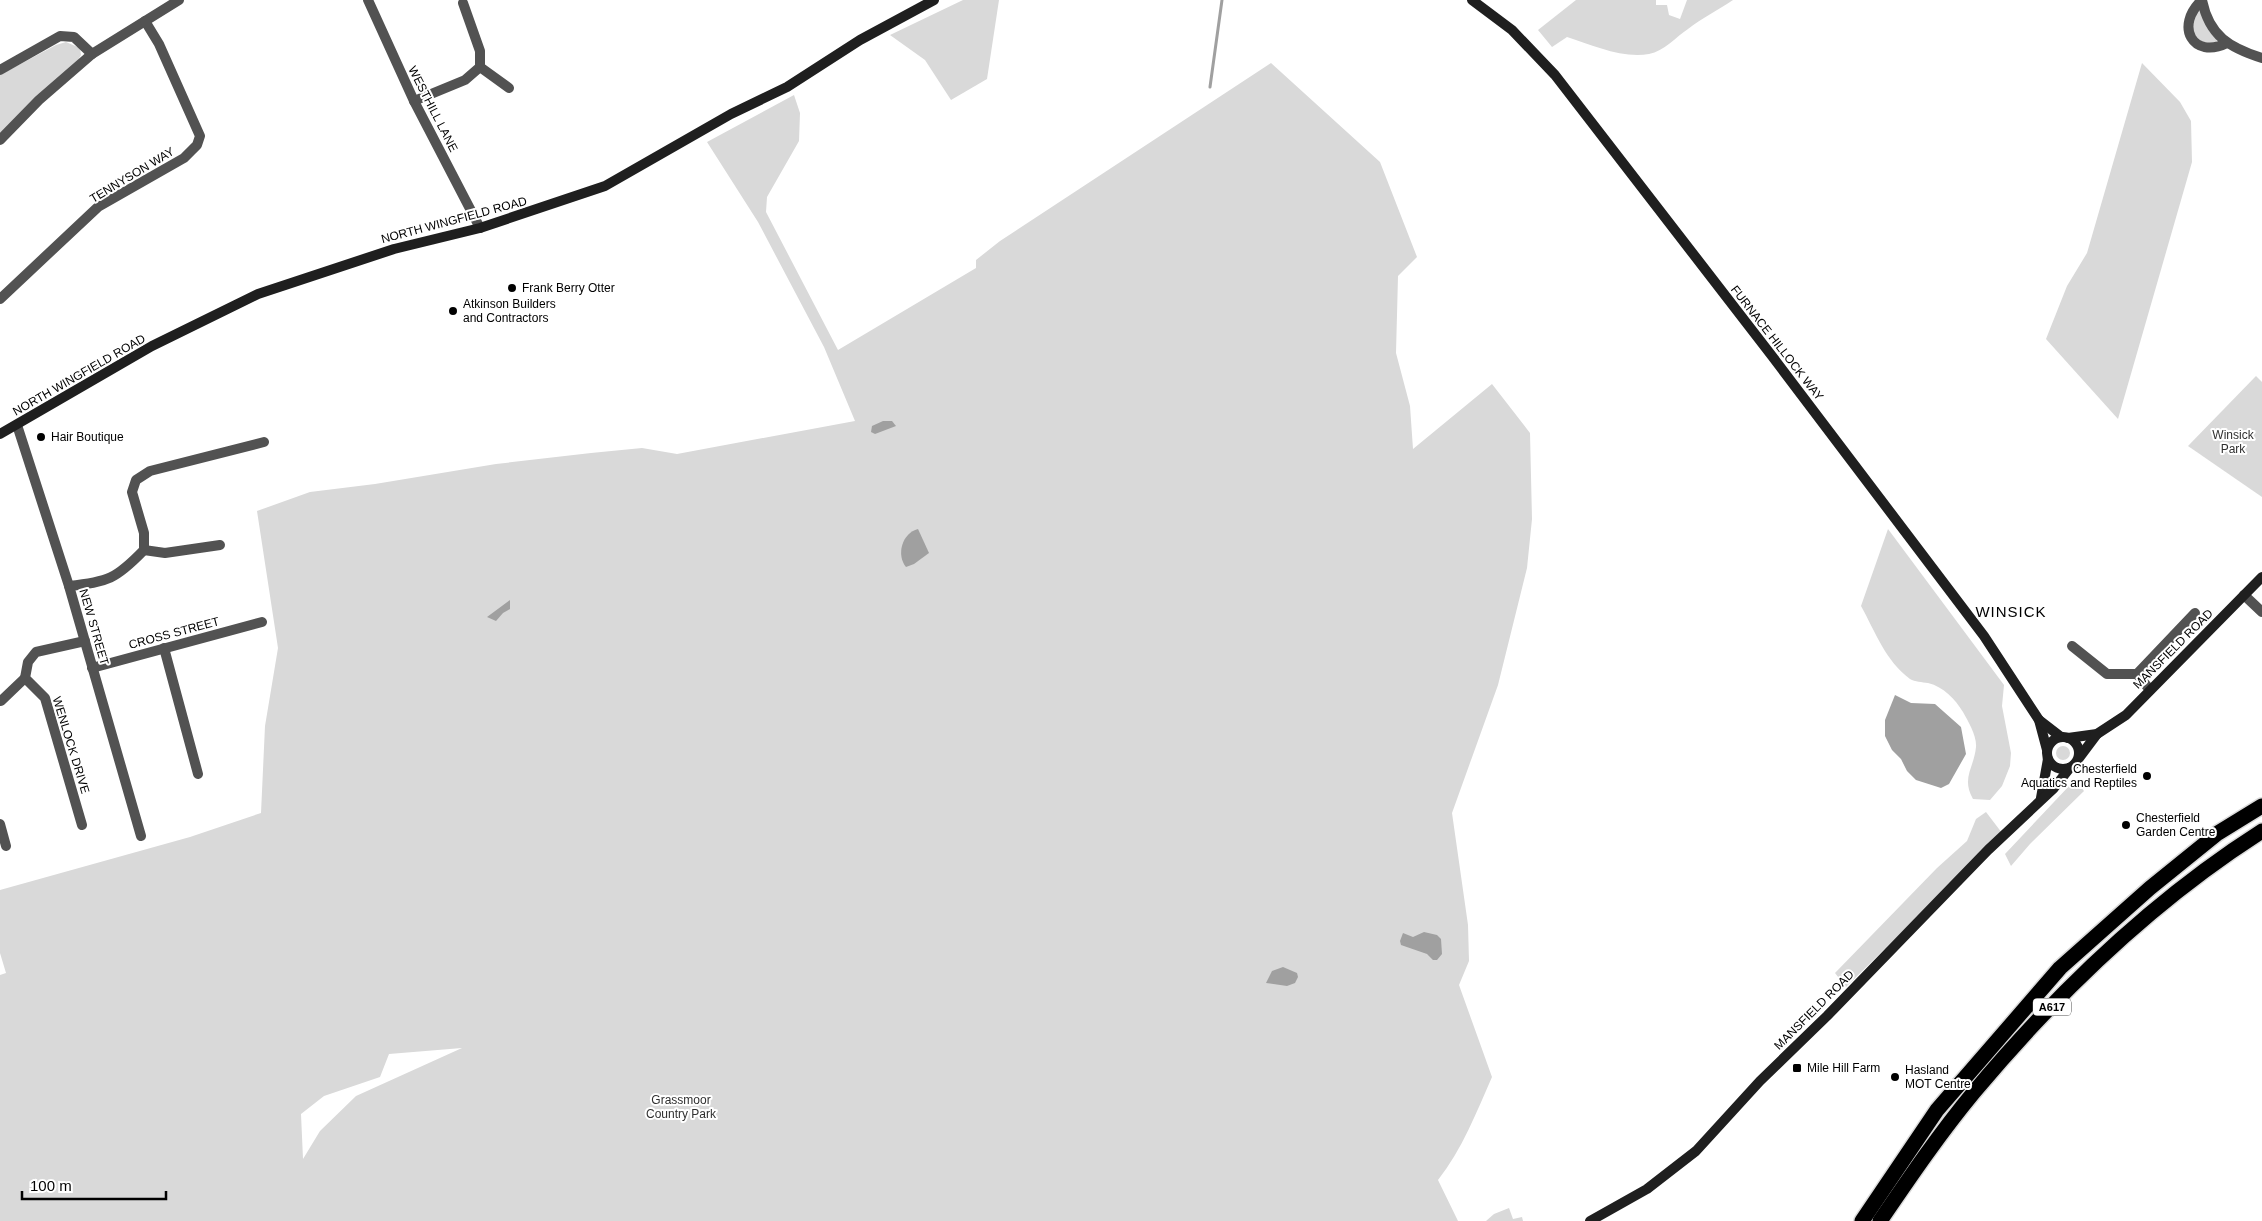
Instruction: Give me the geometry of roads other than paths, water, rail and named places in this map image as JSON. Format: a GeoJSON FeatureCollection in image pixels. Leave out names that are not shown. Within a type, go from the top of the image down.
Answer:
{"type":"FeatureCollection","features":[{"type":"Feature","properties":{"kind":"highway","name":"A617"},"geometry":{"type":"LineString","coordinates":[[1862,1221],[1937,1110],[2060,968],[2150,888],[2218,833],[2262,806]]}},
{"type":"Feature","properties":{"kind":"highway","name":"A617"},"geometry":{"type":"LineString","coordinates":[[1880,1221],[1931,1147],[1973,1093],[2086,970],[2163,903],[2231,851],[2262,831]]}},
{"type":"Feature","properties":{"kind":"main road","name":"NORTH WINGFIELD ROAD"},"geometry":{"type":"LineString","coordinates":[[0,434],[17,426],[49,404],[152,346],[258,294],[394,249],[480,228],[605,186],[731,114],[787,87],[860,40],[934,0]]}},
{"type":"Feature","properties":{"kind":"main road","name":"FURNACE HILLOCK WAY"},"geometry":{"type":"LineString","coordinates":[[1472,0],[1512,30],[1555,76],[1984,636],[2039,720],[2047,754]]}},
{"type":"Feature","properties":{"kind":"main road","name":"MANSFIELD ROAD"},"geometry":{"type":"LineString","coordinates":[[2078,758],[2097,734],[2126,715],[2262,577]]}},
{"type":"Feature","properties":{"kind":"main road","name":"FURNACE HILLOCK WAY"},"geometry":{"type":"LineString","coordinates":[[2039,720],[2065,738]]}},
{"type":"Feature","properties":{"kind":"main road","name":"MANSFIELD ROAD"},"geometry":{"type":"LineString","coordinates":[[2065,738],[2097,734]]}},
{"type":"Feature","properties":{"kind":"main road"},"geometry":{"type":"LineString","coordinates":[[2041,798],[2047,754],[2050,744],[2065,738],[2077,746],[2078,758],[2069,769],[2056,768],[2047,754]]}},
{"type":"Feature","properties":{"kind":"main road","name":"MANSFIELD ROAD"},"geometry":{"type":"LineString","coordinates":[[1590,1221],[1647,1189],[1696,1151],[1760,1081],[2041,798],[2054,788],[2069,769]]}},
{"type":"Feature","properties":{"kind":"street"},"geometry":{"type":"LineString","coordinates":[[0,140],[40,100],[92,54],[179,0]]}},
{"type":"Feature","properties":{"kind":"street","name":"WESTHILL LANE"},"geometry":{"type":"LineString","coordinates":[[368,0],[414,101],[480,228]]}},
{"type":"Feature","properties":{"kind":"street"},"geometry":{"type":"LineString","coordinates":[[2227,43],[2219,47],[2205,46],[2193,41],[2189,37],[2188,30],[2193,10],[2202,0],[2210,23],[2227,43],[2242,52],[2262,58]]}},
{"type":"Feature","properties":{"kind":"street"},"geometry":{"type":"LineString","coordinates":[[414,101],[465,80],[480,67],[480,51],[463,3]]}},
{"type":"Feature","properties":{"kind":"street","name":"TENNYSON WAY"},"geometry":{"type":"LineString","coordinates":[[0,300],[98,207],[184,158],[197,145],[200,136],[160,44],[145,20]]}},
{"type":"Feature","properties":{"kind":"street"},"geometry":{"type":"LineString","coordinates":[[0,70],[60,36],[74,37],[92,54]]}},
{"type":"Feature","properties":{"kind":"street"},"geometry":{"type":"LineString","coordinates":[[480,67],[509,88]]}},
{"type":"Feature","properties":{"kind":"street","name":"NEW STREET"},"geometry":{"type":"LineString","coordinates":[[17,426],[69,586],[141,836]]}},
{"type":"Feature","properties":{"kind":"street"},"geometry":{"type":"LineString","coordinates":[[69,586],[100,583],[124,571],[144,550],[144,533],[132,492],[136,480],[150,471],[264,442]]}},
{"type":"Feature","properties":{"kind":"street"},"geometry":{"type":"LineString","coordinates":[[144,550],[165,553],[220,545]]}},
{"type":"Feature","properties":{"kind":"street"},"geometry":{"type":"LineString","coordinates":[[2244,595],[2262,612]]}},
{"type":"Feature","properties":{"kind":"street"},"geometry":{"type":"LineString","coordinates":[[2072,646],[2107,674],[2136,674],[2195,613]]}},
{"type":"Feature","properties":{"kind":"street","name":"CROSS STREET"},"geometry":{"type":"LineString","coordinates":[[92,668],[262,622]]}},
{"type":"Feature","properties":{"kind":"street"},"geometry":{"type":"LineString","coordinates":[[1,701],[25,678],[28,662],[36,652],[85,641]]}},
{"type":"Feature","properties":{"kind":"street"},"geometry":{"type":"LineString","coordinates":[[164,648],[198,774]]}},
{"type":"Feature","properties":{"kind":"street"},"geometry":{"type":"LineString","coordinates":[[2136,674],[2150,690]]}},
{"type":"Feature","properties":{"kind":"street","name":"WENLOCK DRIVE"},"geometry":{"type":"LineString","coordinates":[[25,678],[45,698],[82,825]]}},
{"type":"Feature","properties":{"kind":"street"},"geometry":{"type":"LineString","coordinates":[[0,824],[6,846]]}},
{"type":"Feature","properties":{"kind":"waterway"},"geometry":{"type":"LineString","coordinates":[[1210,87],[1222,0]]}},
{"type":"Feature","properties":{"kind":"place","name":"Frank Berry Otter"},"geometry":{"type":"Point","coordinates":[512,288]}},
{"type":"Feature","properties":{"kind":"place","name":"Atkinson Builders and Contractors"},"geometry":{"type":"Point","coordinates":[453,311]}},
{"type":"Feature","properties":{"kind":"place","name":"Hair Boutique"},"geometry":{"type":"Point","coordinates":[41,437]}},
{"type":"Feature","properties":{"kind":"place","name":"Chesterfield Aquatics and Reptiles"},"geometry":{"type":"Point","coordinates":[2147,776]}},
{"type":"Feature","properties":{"kind":"place","name":"Chesterfield Garden Centre"},"geometry":{"type":"Point","coordinates":[2126,825]}},
{"type":"Feature","properties":{"kind":"place","name":"Mile Hill Farm"},"geometry":{"type":"Point","coordinates":[1797,1068]}},
{"type":"Feature","properties":{"kind":"place","name":"Hasland MOT Centre"},"geometry":{"type":"Point","coordinates":[1895,1077]}},
{"type":"Feature","properties":{"kind":"district","name":"WINSICK"},"geometry":{"type":"Point","coordinates":[2011,611]}},
{"type":"Feature","properties":{"kind":"park label","name":"Winsick Park"},"geometry":{"type":"Point","coordinates":[2233,442]}},
{"type":"Feature","properties":{"kind":"park label","name":"Grassmoor Country Park"},"geometry":{"type":"Point","coordinates":[681,1107]}}]}
